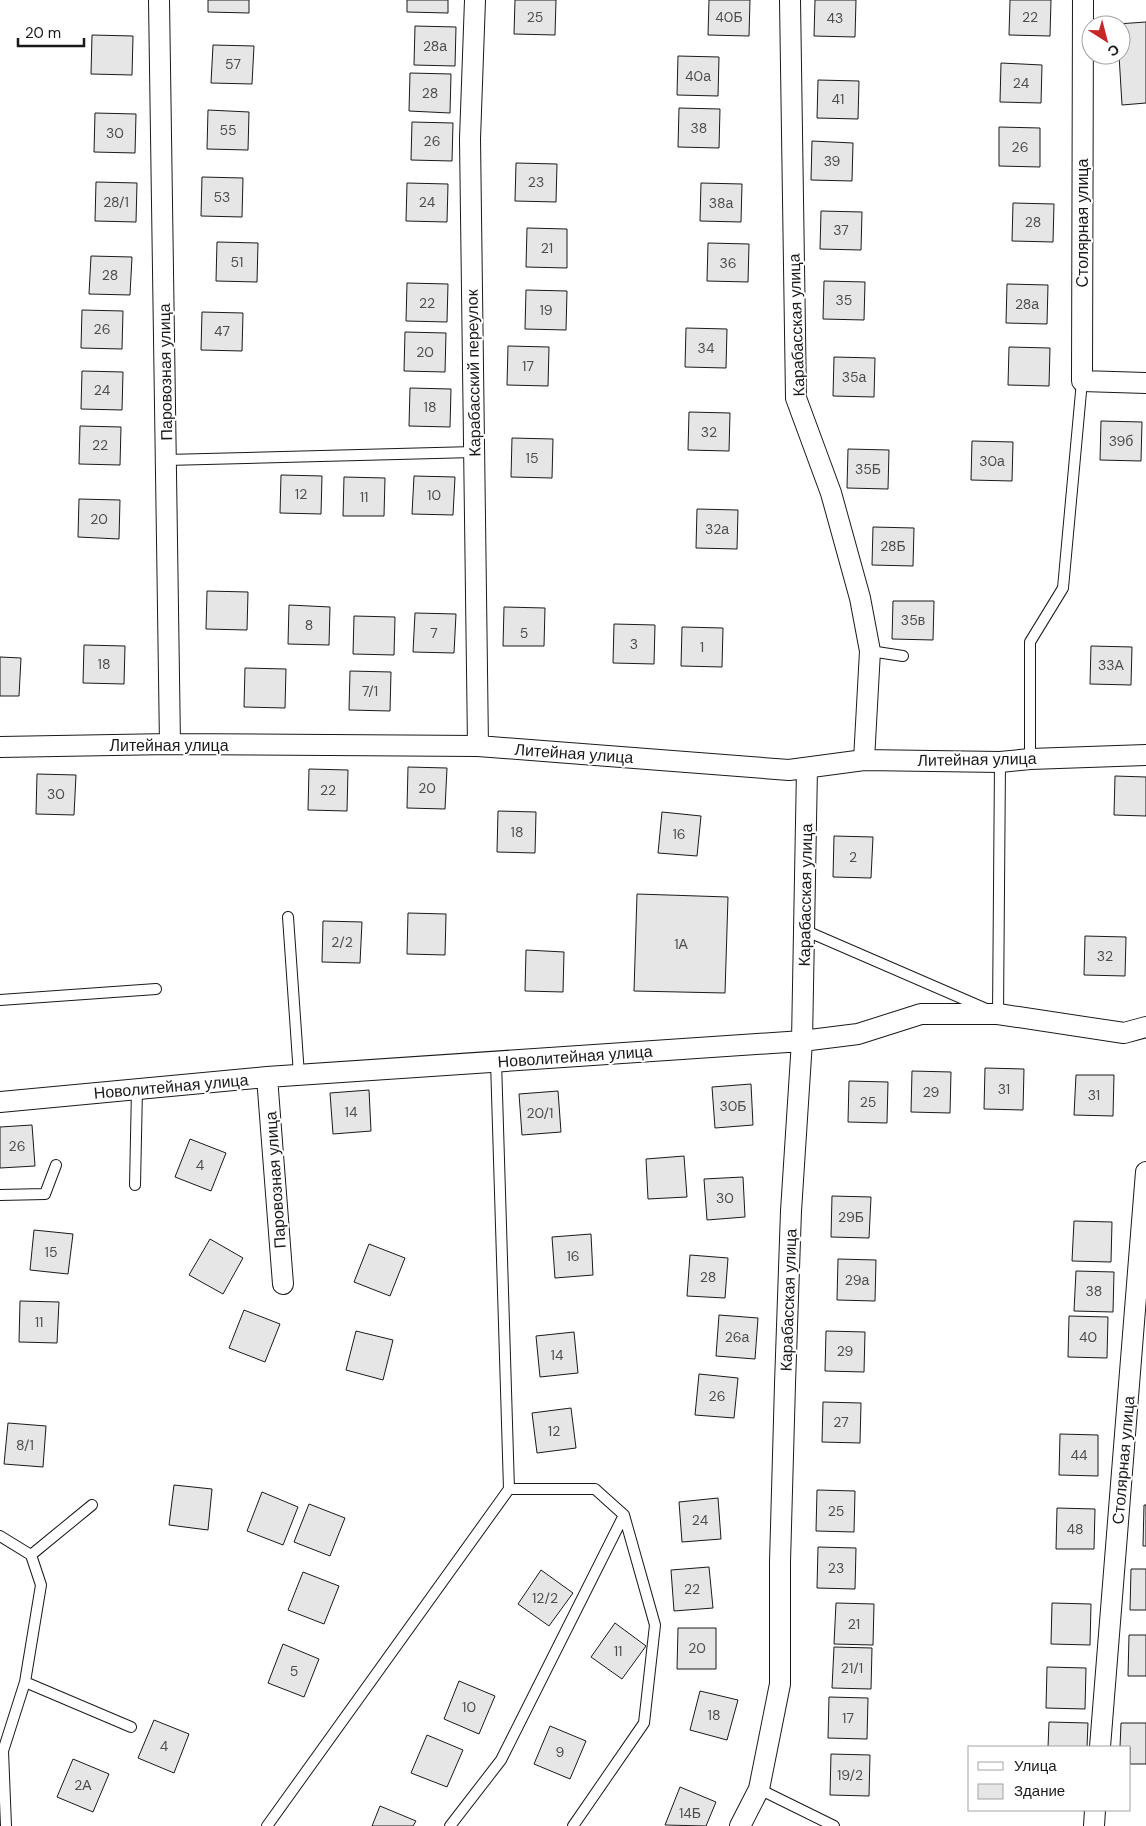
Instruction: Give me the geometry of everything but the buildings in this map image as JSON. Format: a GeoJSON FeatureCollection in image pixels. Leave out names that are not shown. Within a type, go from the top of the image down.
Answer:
{"type":"FeatureCollection","features":[{"type":"Feature","properties":{"kind":"street","name":"Паровозная улица"},"geometry":{"type":"LineString","coordinates":[[159,0],[170,744]]}},
{"type":"Feature","properties":{"kind":"street","name":"Карабасский переулок"},"geometry":{"type":"LineString","coordinates":[[475,0],[470,139],[478,746]]}},
{"type":"Feature","properties":{"kind":"street","name":"Карабасская улица"},"geometry":{"type":"LineString","coordinates":[[790,0],[796,398],[831,493],[860,598],[870,651],[864,760]]}},
{"type":"Feature","properties":{"kind":"street","name":"Столярная улица"},"geometry":{"type":"LineString","coordinates":[[1082,381],[1083,0]]}},
{"type":"Feature","properties":{"kind":"street"},"geometry":{"type":"LineString","coordinates":[[1082,381],[1146,383]]}},
{"type":"Feature","properties":{"kind":"street","name":"Литейная улица"},"geometry":{"type":"LineString","coordinates":[[0,747],[170,744],[478,746],[789,770],[864,760],[1000,762],[1030,759],[1146,755]]}},
{"type":"Feature","properties":{"kind":"street","name":"Карабасская улица"},"geometry":{"type":"LineString","coordinates":[[740,1826],[760,1789],[780,1684],[785,1384],[791,1211],[802,1041],[807,768]]}},
{"type":"Feature","properties":{"kind":"street","name":"Новолитейная улица"},"geometry":{"type":"LineString","coordinates":[[0,1102],[298,1074],[802,1041],[858,1034],[921,1014],[998,1014],[1124,1032],[1146,1027]]}},
{"type":"Feature","properties":{"kind":"street","name":"Паровозная улица"},"geometry":{"type":"LineString","coordinates":[[267,1077],[283,1284]]}},
{"type":"Feature","properties":{"kind":"street","name":"Столярная улица"},"geometry":{"type":"LineString","coordinates":[[1100,1746],[1146,1172]]}},
{"type":"Feature","properties":{"kind":"street"},"geometry":{"type":"LineString","coordinates":[[1094,1826],[1095,1811]]}},
{"type":"Feature","properties":{"kind":"lane"},"geometry":{"type":"LineString","coordinates":[[1030,759],[1030,642],[1063,588],[1082,381]]}},
{"type":"Feature","properties":{"kind":"lane"},"geometry":{"type":"LineString","coordinates":[[166,460],[474,452]]}},
{"type":"Feature","properties":{"kind":"lane"},"geometry":{"type":"LineString","coordinates":[[870,651],[903,656]]}},
{"type":"Feature","properties":{"kind":"lane"},"geometry":{"type":"LineString","coordinates":[[804,930],[998,1014],[1000,762]]}},
{"type":"Feature","properties":{"kind":"lane"},"geometry":{"type":"LineString","coordinates":[[288,917],[298,1074]]}},
{"type":"Feature","properties":{"kind":"lane"},"geometry":{"type":"LineString","coordinates":[[0,1000],[156,989]]}},
{"type":"Feature","properties":{"kind":"lane"},"geometry":{"type":"LineString","coordinates":[[267,1826],[509,1489],[496,1061]]}},
{"type":"Feature","properties":{"kind":"lane"},"geometry":{"type":"LineString","coordinates":[[135,1186],[137,1089]]}},
{"type":"Feature","properties":{"kind":"lane"},"geometry":{"type":"LineString","coordinates":[[0,1195],[45,1194],[56,1165]]}},
{"type":"Feature","properties":{"kind":"lane"},"geometry":{"type":"LineString","coordinates":[[509,1489],[596,1489],[624,1515],[655,1625],[644,1724],[572,1826]]}},
{"type":"Feature","properties":{"kind":"lane"},"geometry":{"type":"LineString","coordinates":[[30,1555],[92,1506]]}},
{"type":"Feature","properties":{"kind":"lane"},"geometry":{"type":"LineString","coordinates":[[450,1826],[501,1760],[624,1515]]}},
{"type":"Feature","properties":{"kind":"lane"},"geometry":{"type":"LineString","coordinates":[[0,1536],[30,1555],[41,1585],[25,1682],[3,1751],[6,1826]]}},
{"type":"Feature","properties":{"kind":"lane"},"geometry":{"type":"LineString","coordinates":[[25,1682],[131,1727]]}},
{"type":"Feature","properties":{"kind":"lane"},"geometry":{"type":"LineString","coordinates":[[760,1789],[834,1826]]}}]}
